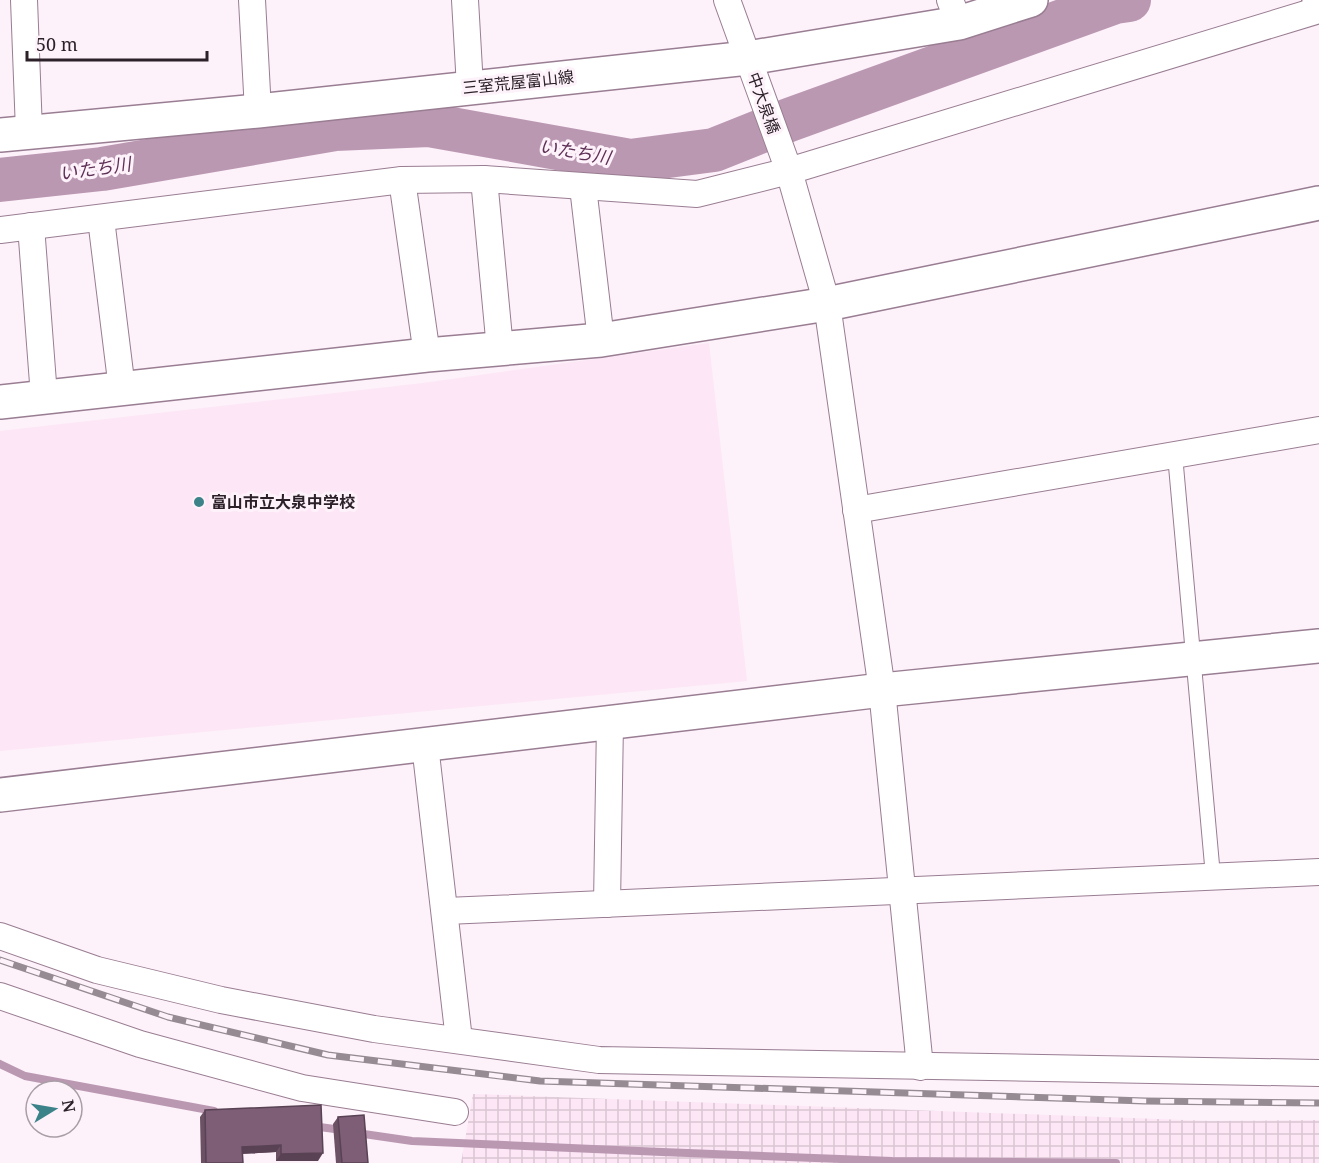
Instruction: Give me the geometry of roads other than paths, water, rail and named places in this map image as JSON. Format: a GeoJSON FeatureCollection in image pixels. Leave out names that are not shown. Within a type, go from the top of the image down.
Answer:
{"type":"FeatureCollection","features":[{"type":"Feature","properties":{"kind":"street"},"geometry":{"type":"LineString","coordinates":[[15,133],[24,0]]}},
{"type":"Feature","properties":{"kind":"street"},"geometry":{"type":"LineString","coordinates":[[252,0],[258,111]]}},
{"type":"Feature","properties":{"kind":"street"},"geometry":{"type":"LineString","coordinates":[[465,0],[470,87]]}},
{"type":"Feature","properties":{"kind":"street","name":"中大泉橋"},"geometry":{"type":"LineString","coordinates":[[727,0],[785,160],[827,304],[882,690],[920,1067]]}},
{"type":"Feature","properties":{"kind":"street","name":"三室荒屋富山線"},"geometry":{"type":"LineString","coordinates":[[15,133],[258,111],[748,58],[954,11],[1031,0]]}},
{"type":"Feature","properties":{"kind":"street"},"geometry":{"type":"LineString","coordinates":[[0,230],[402,180],[484,179],[697,194],[785,160],[1319,10]]}},
{"type":"Feature","properties":{"kind":"street"},"geometry":{"type":"LineString","coordinates":[[484,179],[500,349]]}},
{"type":"Feature","properties":{"kind":"street"},"geometry":{"type":"LineString","coordinates":[[402,180],[427,355]]}},
{"type":"Feature","properties":{"kind":"street"},"geometry":{"type":"LineString","coordinates":[[583,187],[601,340]]}},
{"type":"Feature","properties":{"kind":"street"},"geometry":{"type":"LineString","coordinates":[[0,402],[427,355],[601,340],[827,304],[1319,203]]}},
{"type":"Feature","properties":{"kind":"street"},"geometry":{"type":"LineString","coordinates":[[101,219],[122,389]]}},
{"type":"Feature","properties":{"kind":"street"},"geometry":{"type":"LineString","coordinates":[[31,226],[44,396]]}},
{"type":"Feature","properties":{"kind":"street"},"geometry":{"type":"LineString","coordinates":[[856,510],[1319,430]]}},
{"type":"Feature","properties":{"kind":"street"},"geometry":{"type":"LineString","coordinates":[[0,795],[882,690],[1319,646]]}},
{"type":"Feature","properties":{"kind":"street"},"geometry":{"type":"LineString","coordinates":[[607,904],[610,723]]}},
{"type":"Feature","properties":{"kind":"street"},"geometry":{"type":"LineString","coordinates":[[425,745],[446,911],[459,1040]]}},
{"type":"Feature","properties":{"kind":"street"},"geometry":{"type":"LineString","coordinates":[[446,911],[1319,872]]}},
{"type":"Feature","properties":{"kind":"street"},"geometry":{"type":"LineString","coordinates":[[0,936],[97,970],[221,1000],[374,1029],[599,1060],[1319,1073]]}},
{"type":"Feature","properties":{"kind":"street"},"geometry":{"type":"LineString","coordinates":[[0,996],[140,1044],[302,1088],[455,1112]]}},
{"type":"Feature","properties":{"kind":"lane"},"geometry":{"type":"LineString","coordinates":[[1175,455],[1213,876]]}},
{"type":"Feature","properties":{"kind":"waterway","name":"いたち川"},"geometry":{"type":"LineString","coordinates":[[0,180],[102,169],[335,129],[429,125],[630,161],[714,150],[789,120],[1115,2],[1129,0]]}},
{"type":"Feature","properties":{"kind":"waterway"},"geometry":{"type":"LineString","coordinates":[[0,1064],[25,1076],[214,1111]]}},
{"type":"Feature","properties":{"kind":"waterway"},"geometry":{"type":"LineString","coordinates":[[312,1126],[342,1130]]}},
{"type":"Feature","properties":{"kind":"waterway"},"geometry":{"type":"LineString","coordinates":[[357,1133],[412,1141],[662,1152],[892,1161],[1116,1163]]}},
{"type":"Feature","properties":{"kind":"railway"},"geometry":{"type":"LineString","coordinates":[[0,960],[168,1017],[328,1055],[540,1081],[1145,1101],[1319,1103]]}},
{"type":"Feature","properties":{"kind":"place","name":"富山市立大泉中学校"},"geometry":{"type":"Point","coordinates":[199,502]}}]}
